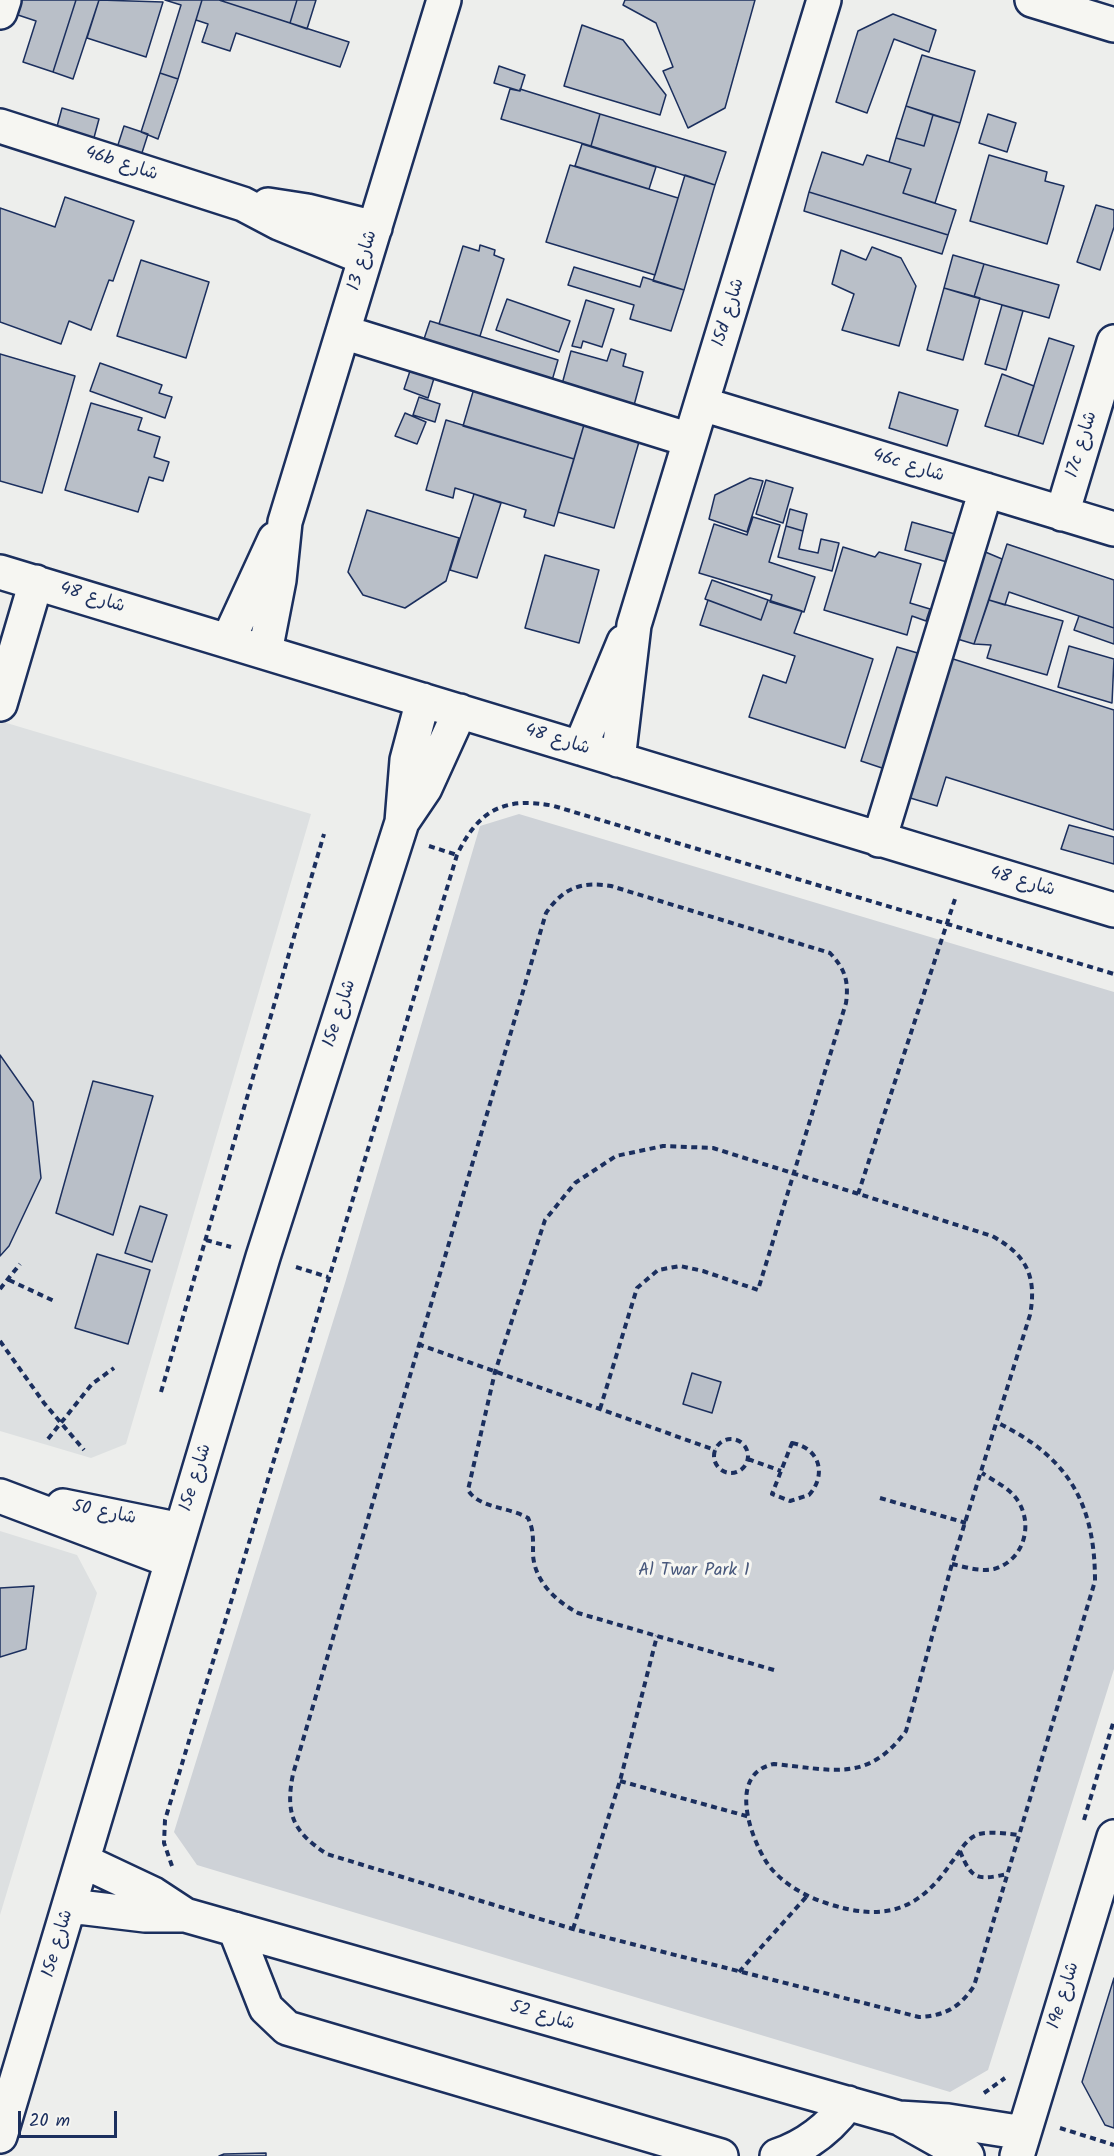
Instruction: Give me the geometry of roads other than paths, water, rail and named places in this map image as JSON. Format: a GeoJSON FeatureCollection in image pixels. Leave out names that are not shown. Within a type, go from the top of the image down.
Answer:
{"type":"FeatureCollection","features":[{"type":"Feature","properties":{"kind":"street"},"geometry":{"type":"LineString","coordinates":[[0,12],[4,0]]}},
{"type":"Feature","properties":{"kind":"street","name":"شارع 13"},"geometry":{"type":"LineString","coordinates":[[228,641],[285,522],[444,0]]}},
{"type":"Feature","properties":{"kind":"street","name":"15d شارع"},"geometry":{"type":"LineString","coordinates":[[618,760],[634,625],[824,0]]}},
{"type":"Feature","properties":{"kind":"street"},"geometry":{"type":"LineString","coordinates":[[1032,0],[1114,25]]}},
{"type":"Feature","properties":{"kind":"street","name":"46b شارع"},"geometry":{"type":"LineString","coordinates":[[0,126],[243,204],[286,207],[370,243]]}},
{"type":"Feature","properties":{"kind":"street"},"geometry":{"type":"LineString","coordinates":[[343,332],[690,440]]}},
{"type":"Feature","properties":{"kind":"street","name":"17c شارع"},"geometry":{"type":"LineString","coordinates":[[1062,514],[1114,342]]}},
{"type":"Feature","properties":{"kind":"street","name":"46c شارع"},"geometry":{"type":"LineString","coordinates":[[702,404],[1114,530]]}},
{"type":"Feature","properties":{"kind":"street"},"geometry":{"type":"LineString","coordinates":[[879,840],[986,490]]}},
{"type":"Feature","properties":{"kind":"street","name":"شارع 13"},"geometry":{"type":"LineString","coordinates":[[265,652],[279,580],[285,522]]}},
{"type":"Feature","properties":{"kind":"street","name":"شارع 48"},"geometry":{"type":"LineString","coordinates":[[0,572],[1114,910]]}},
{"type":"Feature","properties":{"kind":"street"},"geometry":{"type":"LineString","coordinates":[[0,704],[36,582]]}},
{"type":"Feature","properties":{"kind":"street","name":"15d شارع"},"geometry":{"type":"LineString","coordinates":[[580,748],[612,666],[634,625]]}},
{"type":"Feature","properties":{"kind":"street","name":"15e شارع"},"geometry":{"type":"LineString","coordinates":[[0,2136],[263,1257],[402,822],[407,760],[423,700]]}},
{"type":"Feature","properties":{"kind":"street","name":"15e شارع"},"geometry":{"type":"LineString","coordinates":[[402,822],[425,788],[459,711]]}},
{"type":"Feature","properties":{"kind":"street","name":"شارع 50"},"geometry":{"type":"LineString","coordinates":[[13,1500],[80,1508],[181,1530]]}},
{"type":"Feature","properties":{"kind":"street","name":"شارع 50"},"geometry":{"type":"LineString","coordinates":[[13,1500],[172,1561]]}},
{"type":"Feature","properties":{"kind":"street","name":"19e شارع"},"geometry":{"type":"LineString","coordinates":[[1023,2136],[1114,1837]]}},
{"type":"Feature","properties":{"kind":"street","name":"شارع 52"},"geometry":{"type":"LineString","coordinates":[[83,1861],[153,1894],[185,1915]]}},
{"type":"Feature","properties":{"kind":"street","name":"شارع 52"},"geometry":{"type":"LineString","coordinates":[[70,1906],[145,1915],[185,1915],[899,2118],[948,2121],[1023,2136]]}},
{"type":"Feature","properties":{"kind":"street"},"geometry":{"type":"LineString","coordinates":[[235,1929],[266,2008],[287,2028],[721,2156]]}},
{"type":"Feature","properties":{"kind":"street"},"geometry":{"type":"LineString","coordinates":[[777,2156],[815,2137],[833,2122],[848,2103]]}},
{"type":"Feature","properties":{"kind":"street","name":"شارع 52"},"geometry":{"type":"LineString","coordinates":[[899,2118],[930,2138],[967,2156]]}},
{"type":"Feature","properties":{"kind":"park label","name":"Al Twar Park 1"},"geometry":{"type":"Point","coordinates":[694,1572]}}]}
